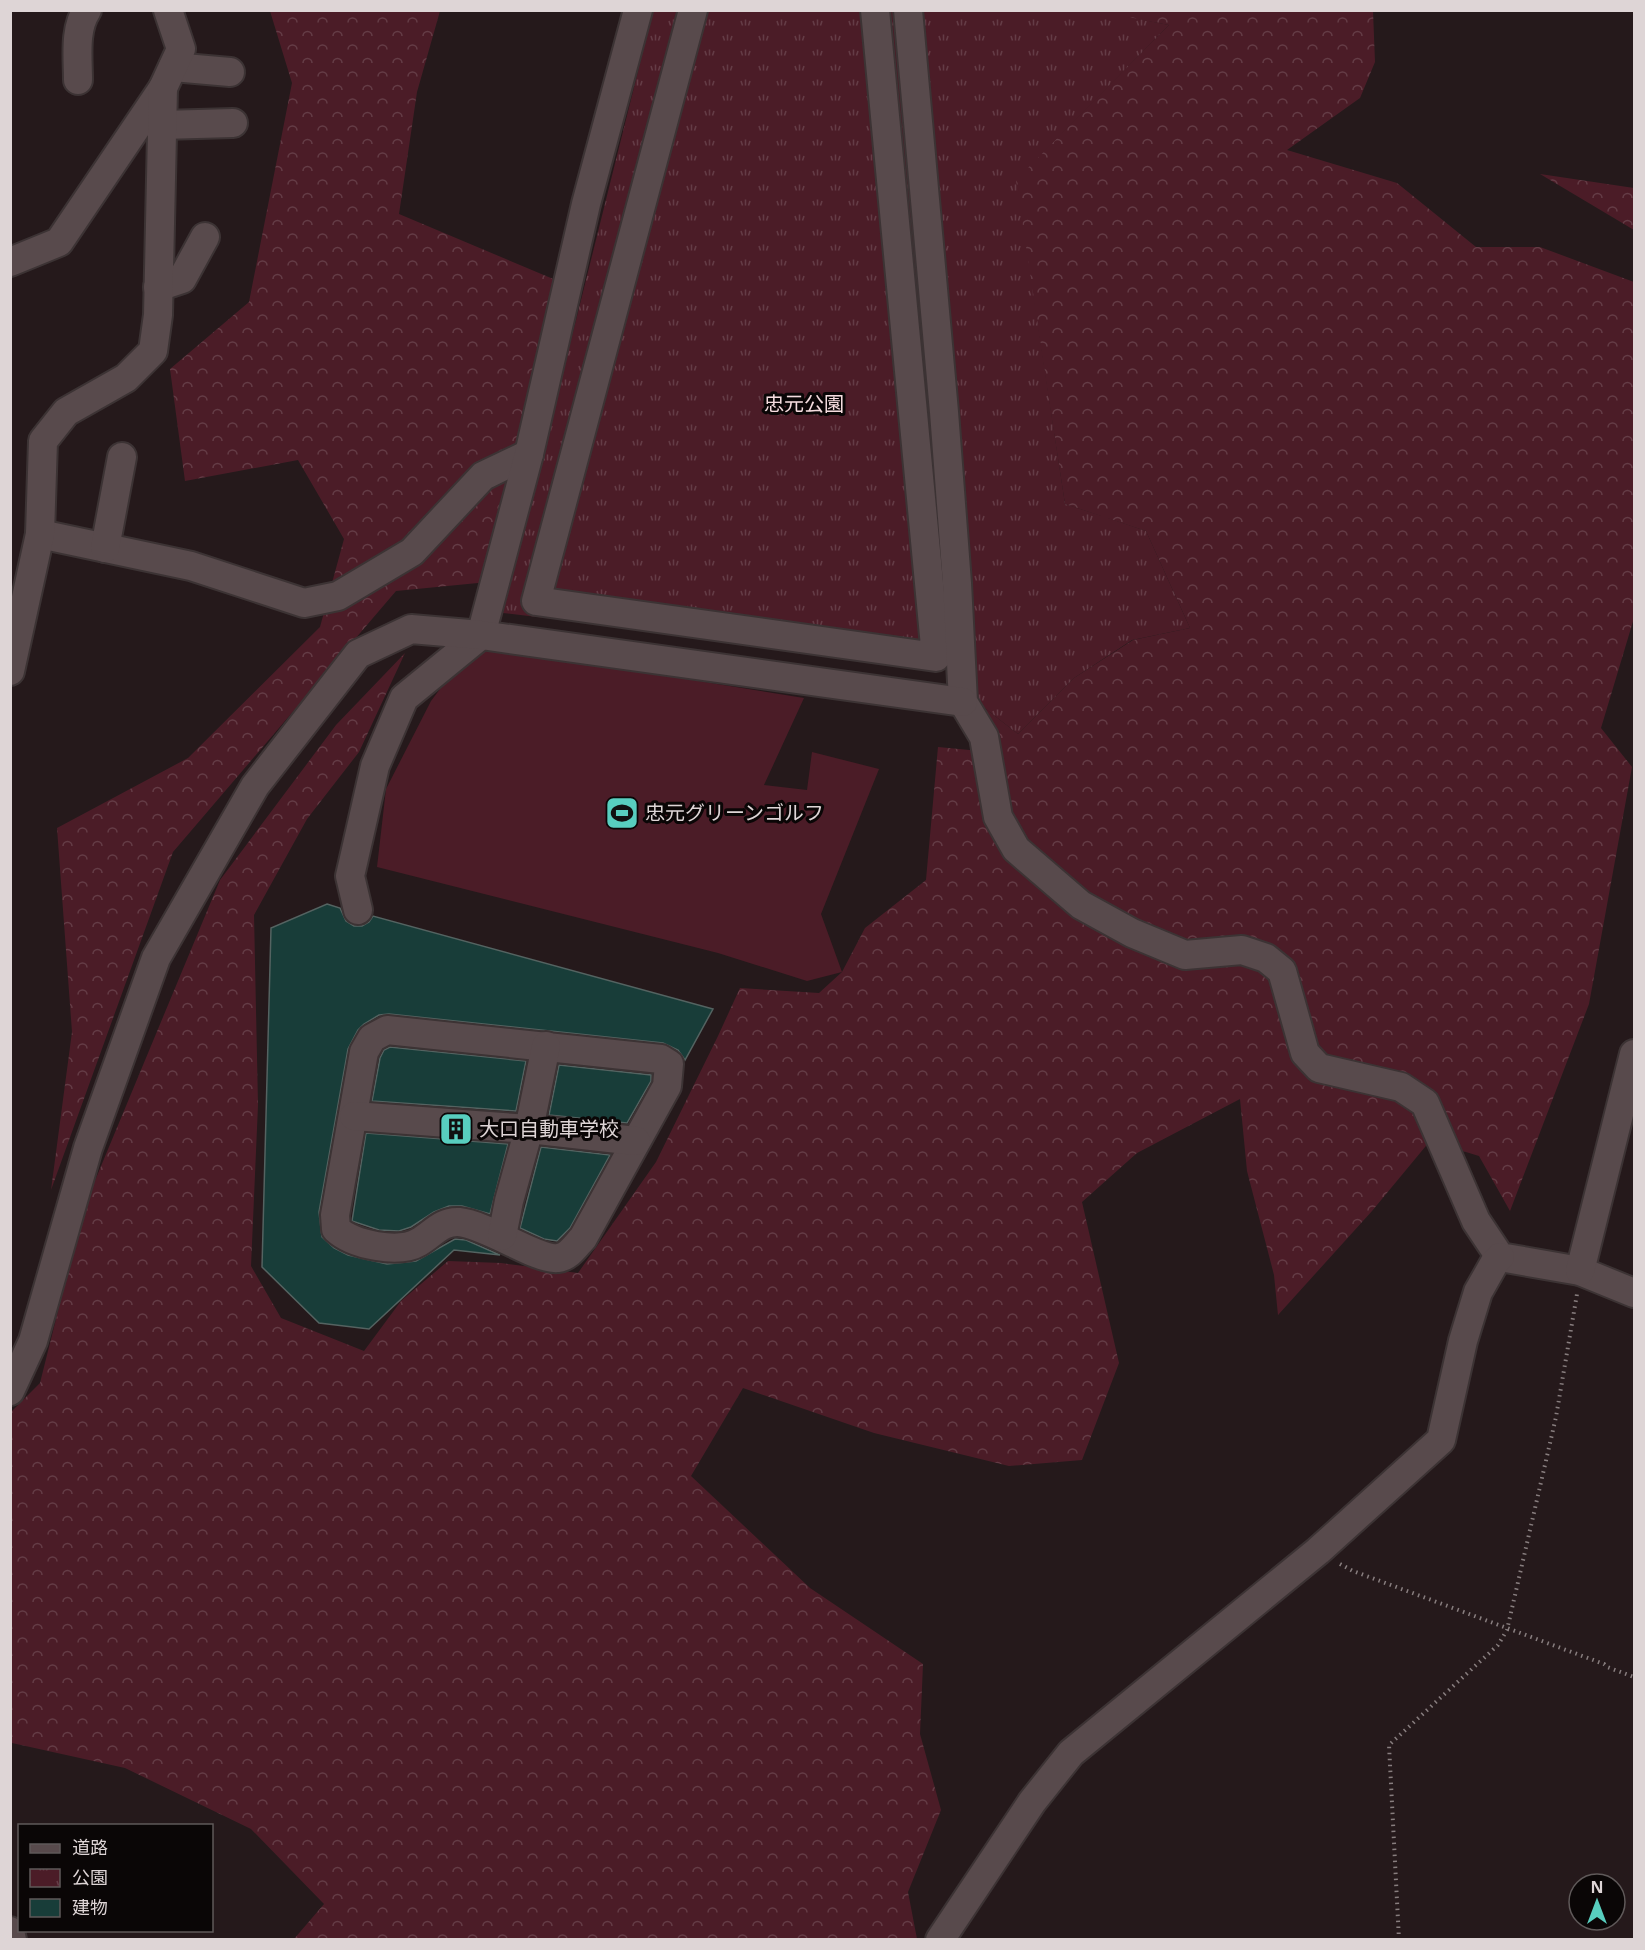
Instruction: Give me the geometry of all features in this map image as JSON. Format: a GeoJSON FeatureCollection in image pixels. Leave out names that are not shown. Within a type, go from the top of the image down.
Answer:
{"type":"FeatureCollection","features":[{"type":"Feature","properties":{"kind":"street"},"geometry":{"type":"LineString","coordinates":[[78,80],[79,38],[82,18],[87,10]]}},
{"type":"Feature","properties":{"kind":"street"},"geometry":{"type":"LineString","coordinates":[[10,671],[40,534],[43,441],[66,412],[126,378],[153,351],[158,315],[162,125],[172,68],[168,10]]}},
{"type":"Feature","properties":{"kind":"street"},"geometry":{"type":"LineString","coordinates":[[10,262],[59,242],[172,68],[188,35],[192,19],[190,10]]}},
{"type":"Feature","properties":{"kind":"street"},"geometry":{"type":"LineString","coordinates":[[358,910],[350,876],[375,766],[404,698],[481,635],[529,454],[586,204],[638,10]]}},
{"type":"Feature","properties":{"kind":"street"},"geometry":{"type":"LineString","coordinates":[[693,10],[536,601],[936,657],[875,10]]}},
{"type":"Feature","properties":{"kind":"street"},"geometry":{"type":"LineString","coordinates":[[908,10],[944,412],[963,702],[984,737],[998,817],[1016,849],[1081,905],[1132,933],[1185,955],[1242,950],[1266,958],[1282,972],[1305,1053],[1319,1068],[1401,1087],[1425,1103],[1476,1221],[1500,1257],[1580,1271],[1635,1293]]}},
{"type":"Feature","properties":{"kind":"street"},"geometry":{"type":"LineString","coordinates":[[172,68],[230,72]]}},
{"type":"Feature","properties":{"kind":"street"},"geometry":{"type":"LineString","coordinates":[[162,125],[233,123]]}},
{"type":"Feature","properties":{"kind":"street"},"geometry":{"type":"LineString","coordinates":[[158,287],[182,279],[205,237]]}},
{"type":"Feature","properties":{"kind":"street"},"geometry":{"type":"LineString","coordinates":[[40,534],[191,566],[304,603],[338,596],[412,552],[483,476],[529,454]]}},
{"type":"Feature","properties":{"kind":"street"},"geometry":{"type":"LineString","coordinates":[[105,548],[122,457]]}},
{"type":"Feature","properties":{"kind":"street"},"geometry":{"type":"LineString","coordinates":[[10,1391],[22,1339],[156,958],[255,786],[358,654],[411,629],[481,635],[963,702]]}},
{"type":"Feature","properties":{"kind":"street"},"geometry":{"type":"LineString","coordinates":[[387,1030],[661,1059],[669,1064],[667,1086],[583,1238],[567,1255],[558,1258],[545,1256],[470,1224],[456,1222],[441,1225],[417,1244],[389,1248],[362,1243],[344,1236],[336,1229],[335,1215],[354,1116],[364,1052],[372,1038],[387,1030]]}},
{"type":"Feature","properties":{"kind":"street"},"geometry":{"type":"LineString","coordinates":[[502,1236],[508,1201],[529,1129],[546,1046]]}},
{"type":"Feature","properties":{"kind":"street"},"geometry":{"type":"LineString","coordinates":[[1580,1271],[1635,1054]]}},
{"type":"Feature","properties":{"kind":"street"},"geometry":{"type":"LineString","coordinates":[[354,1116],[529,1129],[636,1141]]}},
{"type":"Feature","properties":{"kind":"street"},"geometry":{"type":"LineString","coordinates":[[940,1940],[1032,1802],[1071,1753],[1318,1551],[1441,1440],[1463,1341],[1478,1292],[1500,1257]]}},
{"type":"Feature","properties":{"kind":"street"},"geometry":{"type":"LineString","coordinates":[[10,1931],[12,1940]]}},
{"type":"Feature","properties":{"kind":"path"},"geometry":{"type":"LineString","coordinates":[[1399,1940],[1389,1745],[1498,1645],[1507,1630],[1556,1417],[1573,1325],[1580,1271]]}},
{"type":"Feature","properties":{"kind":"path"},"geometry":{"type":"LineString","coordinates":[[1318,1551],[1353,1571],[1635,1677]]}},
{"type":"Feature","properties":{"kind":"green space","name":"忠元公園"},"geometry":{"type":"Polygon","coordinates":[[[1092,10],[1169,25],[1016,180],[1065,504],[1102,516],[1108,515],[1108,518],[1146,531],[1190,628],[1132,640],[1074,678],[1018,734],[986,709],[941,665],[503,613],[653,11],[1092,10]]]}},
{"type":"Feature","properties":{"kind":"green space"},"geometry":{"type":"Polygon","coordinates":[[[270,11],[440,11],[417,92],[399,214],[558,281],[488,582],[396,591],[173,852],[51,1190],[72,1032],[57,828],[188,758],[320,627],[344,539],[298,460],[185,481],[170,369],[249,302],[292,83],[270,11]]]}},
{"type":"Feature","properties":{"kind":"green space"},"geometry":{"type":"Polygon","coordinates":[[[1092,11],[1373,11],[1375,62],[1360,98],[1287,150],[1397,183],[1476,247],[1540,247],[1634,282],[1634,618],[1601,728],[1632,767],[1589,1004],[1510,1211],[1479,1156],[1430,1141],[1372,1211],[1278,1315],[1274,1275],[1247,1171],[1240,1099],[1137,1153],[1082,1202],[1119,1363],[1082,1460],[1009,1466],[874,1433],[743,1388],[691,1476],[810,1588],[923,1664],[920,1734],[941,1810],[908,1892],[917,1939],[294,1939],[324,1904],[251,1829],[125,1768],[12,1743],[10,1739],[10,1413],[40,1383],[84,1207],[220,880],[336,725],[405,653],[359,752],[307,819],[254,915],[258,1105],[251,1266],[281,1318],[364,1351],[401,1301],[448,1261],[501,1263],[578,1273],[656,1162],[740,988],[819,993],[842,972],[865,928],[926,880],[938,747],[990,752],[986,709],[1018,734],[1074,678],[1133,640],[1190,628],[1146,531],[1065,504],[1015,180],[1169,25],[1092,11]]]}},
{"type":"Feature","properties":{"kind":"green space"},"geometry":{"type":"Polygon","coordinates":[[[1540,174],[1634,188],[1634,230],[1540,174]]]}},
{"type":"Feature","properties":{"kind":"green space","name":"忠元グリーンゴルフ"},"geometry":{"type":"Polygon","coordinates":[[[473,645],[804,698],[764,785],[807,790],[812,752],[879,769],[821,914],[842,972],[807,981],[718,953],[377,867],[386,789],[431,701],[473,645]]]}},
{"type":"Feature","properties":{"kind":"building"},"geometry":{"type":"Polygon","coordinates":[[[327,904],[340,908],[346,921],[354,926],[362,926],[373,916],[713,1009],[685,1060],[678,1050],[663,1043],[389,1014],[379,1015],[364,1024],[358,1030],[348,1049],[319,1212],[322,1237],[334,1248],[348,1255],[387,1264],[416,1261],[455,1239],[466,1240],[500,1255],[454,1250],[369,1329],[319,1323],[262,1267],[271,928],[327,904]]]}},
{"type":"Feature","properties":{"kind":"building"},"geometry":{"type":"Polygon","coordinates":[[[390,1047],[526,1061],[516,1111],[372,1101],[380,1058],[384,1050],[390,1047]]]}},
{"type":"Feature","properties":{"kind":"building"},"geometry":{"type":"Polygon","coordinates":[[[559,1065],[651,1075],[651,1081],[627,1123],[549,1115],[559,1065]]]}},
{"type":"Feature","properties":{"kind":"building"},"geometry":{"type":"Polygon","coordinates":[[[366,1133],[508,1144],[490,1214],[462,1206],[449,1206],[399,1231],[379,1230],[352,1221],[366,1133]]]}},
{"type":"Feature","properties":{"kind":"building"},"geometry":{"type":"Polygon","coordinates":[[[541,1147],[610,1155],[570,1228],[557,1241],[544,1239],[520,1228],[541,1147]]]}},
{"type":"Feature","properties":{"kind":"place","name":"忠元グリーンゴルフ"},"geometry":{"type":"Point","coordinates":[622,813]}},
{"type":"Feature","properties":{"kind":"place","name":"大口自動車学校"},"geometry":{"type":"Point","coordinates":[456,1129]}}]}
